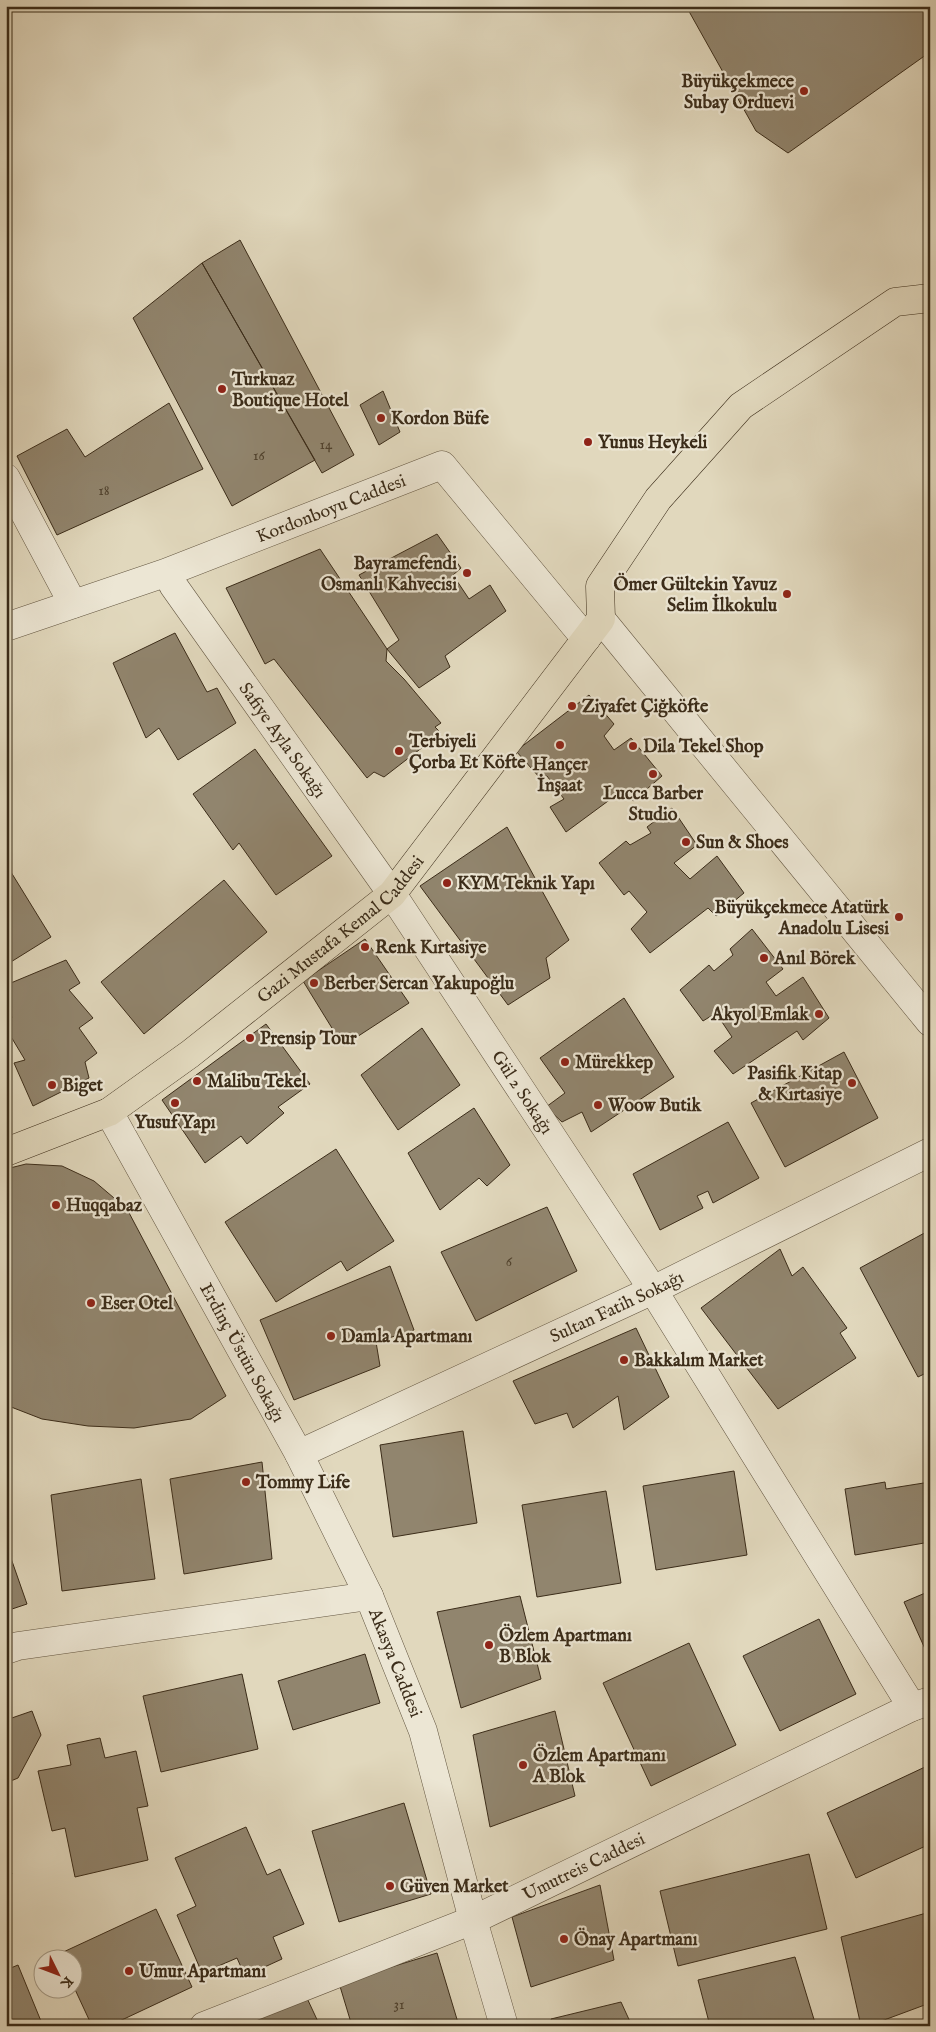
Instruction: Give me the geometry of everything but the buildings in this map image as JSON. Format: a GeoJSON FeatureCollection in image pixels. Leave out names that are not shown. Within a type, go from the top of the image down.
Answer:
{"type":"FeatureCollection","features":[{"type":"Feature","properties":{"kind":"main road"},"geometry":{"type":"LineString","coordinates":[[594,629],[600,586],[658,499],[741,406],[895,302],[930,298]]}},
{"type":"Feature","properties":{"kind":"main road","name":"Gazi Mustafa Kemal Caddesi"},"geometry":{"type":"LineString","coordinates":[[9,1145],[109,1112],[190,1054],[392,894],[594,629]]}},
{"type":"Feature","properties":{"kind":"street","name":"Kordonboyu Caddesi"},"geometry":{"type":"LineString","coordinates":[[6,627],[165,573],[442,465],[594,629]]}},
{"type":"Feature","properties":{"kind":"street"},"geometry":{"type":"LineString","coordinates":[[6,478],[73,604]]}},
{"type":"Feature","properties":{"kind":"street","name":"Safiye Ayla Sokağı"},"geometry":{"type":"LineString","coordinates":[[174,585],[392,894]]}},
{"type":"Feature","properties":{"kind":"street"},"geometry":{"type":"LineString","coordinates":[[594,629],[930,1022]]}},
{"type":"Feature","properties":{"kind":"street","name":"Gül 2 Sokağı"},"geometry":{"type":"LineString","coordinates":[[392,894],[653,1290],[921,1704]]}},
{"type":"Feature","properties":{"kind":"street","name":"Erdinç Üstün Sokağı"},"geometry":{"type":"LineString","coordinates":[[109,1112],[299,1454],[369,1596]]}},
{"type":"Feature","properties":{"kind":"street","name":"Sultan Fatih Sokağı"},"geometry":{"type":"LineString","coordinates":[[299,1454],[653,1290],[930,1152]]}},
{"type":"Feature","properties":{"kind":"street","name":"Akasya Caddesi"},"geometry":{"type":"LineString","coordinates":[[6,1650],[18,1646],[369,1596],[423,1731],[473,1920],[504,2026]]}},
{"type":"Feature","properties":{"kind":"street","name":"Umutreis Caddesi"},"geometry":{"type":"LineString","coordinates":[[204,2026],[473,1920],[921,1704]]}},
{"type":"Feature","properties":{"kind":"place","name":"Büyükçekmece Subay Orduevi"},"geometry":{"type":"Point","coordinates":[804,91]}},
{"type":"Feature","properties":{"kind":"place","name":"Turkuaz Boutique Hotel"},"geometry":{"type":"Point","coordinates":[222,389]}},
{"type":"Feature","properties":{"kind":"place","name":"Kordon Büfe"},"geometry":{"type":"Point","coordinates":[381,418]}},
{"type":"Feature","properties":{"kind":"place","name":"Yunus Heykeli"},"geometry":{"type":"Point","coordinates":[588,442]}},
{"type":"Feature","properties":{"kind":"place","name":"Bayramefendi Osmanlı Kahvecisi"},"geometry":{"type":"Point","coordinates":[467,573]}},
{"type":"Feature","properties":{"kind":"place","name":"Ömer Gültekin Yavuz Selim İlkokulu"},"geometry":{"type":"Point","coordinates":[787,594]}},
{"type":"Feature","properties":{"kind":"place","name":"Ziyafet Çiğköfte"},"geometry":{"type":"Point","coordinates":[572,706]}},
{"type":"Feature","properties":{"kind":"place","name":"Hançer İnşaat"},"geometry":{"type":"Point","coordinates":[560,745]}},
{"type":"Feature","properties":{"kind":"place","name":"Dila Tekel Shop"},"geometry":{"type":"Point","coordinates":[633,746]}},
{"type":"Feature","properties":{"kind":"place","name":"Terbiyeli Çorba Et Köfte"},"geometry":{"type":"Point","coordinates":[399,751]}},
{"type":"Feature","properties":{"kind":"place","name":"Lucca Barber Studio"},"geometry":{"type":"Point","coordinates":[653,774]}},
{"type":"Feature","properties":{"kind":"place","name":"Sun & Shoes"},"geometry":{"type":"Point","coordinates":[686,842]}},
{"type":"Feature","properties":{"kind":"place","name":"KYM Teknik Yapı"},"geometry":{"type":"Point","coordinates":[447,883]}},
{"type":"Feature","properties":{"kind":"place","name":"Büyükçekmece Atatürk Anadolu Lisesi"},"geometry":{"type":"Point","coordinates":[899,917]}},
{"type":"Feature","properties":{"kind":"place","name":"Renk Kırtasiye"},"geometry":{"type":"Point","coordinates":[365,947]}},
{"type":"Feature","properties":{"kind":"place","name":"Anıl Börek"},"geometry":{"type":"Point","coordinates":[764,958]}},
{"type":"Feature","properties":{"kind":"place","name":"Berber Sercan Yakupoğlu"},"geometry":{"type":"Point","coordinates":[314,983]}},
{"type":"Feature","properties":{"kind":"place","name":"Akyol Emlak"},"geometry":{"type":"Point","coordinates":[819,1014]}},
{"type":"Feature","properties":{"kind":"place","name":"Prensip Tour"},"geometry":{"type":"Point","coordinates":[250,1038]}},
{"type":"Feature","properties":{"kind":"place","name":"Mürekkep"},"geometry":{"type":"Point","coordinates":[565,1062]}},
{"type":"Feature","properties":{"kind":"place","name":"Malibu Tekel"},"geometry":{"type":"Point","coordinates":[197,1081]}},
{"type":"Feature","properties":{"kind":"place","name":"Pasifik Kitap & Kırtasiye"},"geometry":{"type":"Point","coordinates":[852,1083]}},
{"type":"Feature","properties":{"kind":"place","name":"Biget"},"geometry":{"type":"Point","coordinates":[52,1085]}},
{"type":"Feature","properties":{"kind":"place","name":"Yusuf Yapı"},"geometry":{"type":"Point","coordinates":[175,1103]}},
{"type":"Feature","properties":{"kind":"place","name":"Woow Butik"},"geometry":{"type":"Point","coordinates":[598,1105]}},
{"type":"Feature","properties":{"kind":"place","name":"Huqqabaz"},"geometry":{"type":"Point","coordinates":[56,1205]}},
{"type":"Feature","properties":{"kind":"place","name":"Eser Otel"},"geometry":{"type":"Point","coordinates":[91,1303]}},
{"type":"Feature","properties":{"kind":"place","name":"Damla Apartmanı"},"geometry":{"type":"Point","coordinates":[331,1336]}},
{"type":"Feature","properties":{"kind":"place","name":"Bakkalım Market"},"geometry":{"type":"Point","coordinates":[624,1360]}},
{"type":"Feature","properties":{"kind":"place","name":"Tommy Life"},"geometry":{"type":"Point","coordinates":[246,1482]}},
{"type":"Feature","properties":{"kind":"place","name":"Özlem Apartmanı B Blok"},"geometry":{"type":"Point","coordinates":[489,1645]}},
{"type":"Feature","properties":{"kind":"place","name":"Özlem Apartmanı A Blok"},"geometry":{"type":"Point","coordinates":[523,1765]}},
{"type":"Feature","properties":{"kind":"place","name":"Güven Market"},"geometry":{"type":"Point","coordinates":[390,1886]}},
{"type":"Feature","properties":{"kind":"place","name":"Önay Apartmanı"},"geometry":{"type":"Point","coordinates":[564,1939]}},
{"type":"Feature","properties":{"kind":"place","name":"Umur Apartmanı"},"geometry":{"type":"Point","coordinates":[129,1971]}}]}
